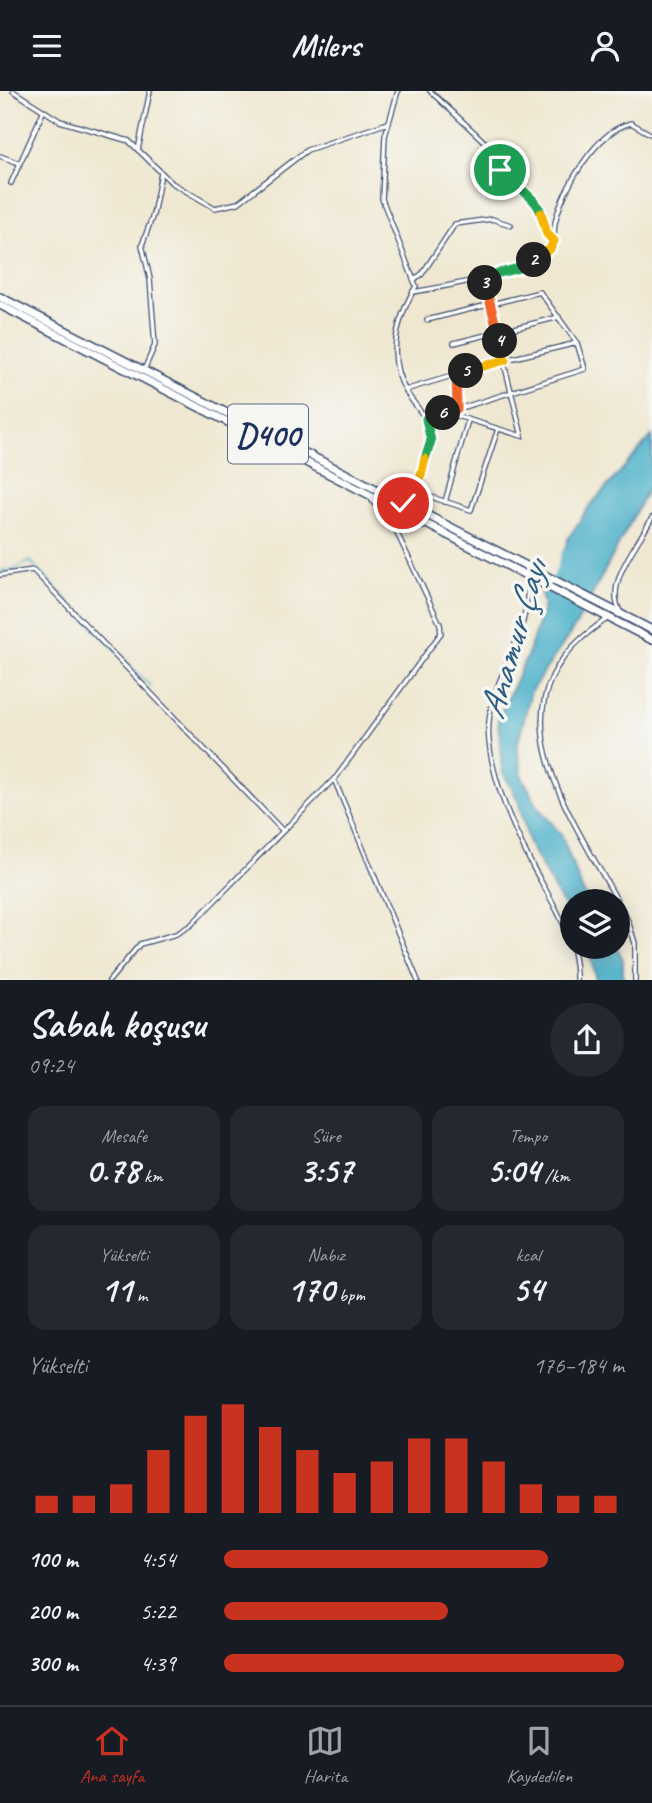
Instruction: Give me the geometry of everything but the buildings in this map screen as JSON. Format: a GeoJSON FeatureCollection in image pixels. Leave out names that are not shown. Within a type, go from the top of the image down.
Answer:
{"type":"FeatureCollection","features":[{"type":"Feature","properties":{"kind":"highway","name":"D400"},"geometry":{"type":"LineString","coordinates":[[0,297],[406,509],[536,572],[652,640]]}},
{"type":"Feature","properties":{"kind":"highway","name":"D400"},"geometry":{"type":"LineString","coordinates":[[0,305],[363,491],[406,509],[429,526],[529,579],[606,614],[623,616],[652,631]]}},
{"type":"Feature","properties":{"kind":"highway"},"geometry":{"type":"LineString","coordinates":[[363,491],[384,509],[398,529],[410,523],[429,526]]}},
{"type":"Feature","properties":{"kind":"street"},"geometry":{"type":"LineString","coordinates":[[13,91],[60,121],[122,138],[184,191],[215,208],[231,207],[266,185],[307,150],[388,123]]}},
{"type":"Feature","properties":{"kind":"street"},"geometry":{"type":"LineString","coordinates":[[138,150],[150,91]]}},
{"type":"Feature","properties":{"kind":"street"},"geometry":{"type":"LineString","coordinates":[[398,91],[388,123],[382,199],[415,279],[413,292],[402,313],[395,357],[405,390],[426,419],[431,441],[416,492],[398,529]]}},
{"type":"Feature","properties":{"kind":"street"},"geometry":{"type":"LineString","coordinates":[[430,91],[490,147],[500,170],[539,207],[547,234],[554,241]]}},
{"type":"Feature","properties":{"kind":"street"},"geometry":{"type":"LineString","coordinates":[[11,184],[43,112]]}},
{"type":"Feature","properties":{"kind":"street"},"geometry":{"type":"LineString","coordinates":[[413,292],[519,268],[544,254],[554,241],[555,224],[564,195],[605,137],[631,124],[652,135]]}},
{"type":"Feature","properties":{"kind":"street"},"geometry":{"type":"LineString","coordinates":[[0,156],[19,163]]}},
{"type":"Feature","properties":{"kind":"street"},"geometry":{"type":"LineString","coordinates":[[144,370],[155,345],[150,279],[142,245],[153,215],[161,173]]}},
{"type":"Feature","properties":{"kind":"street"},"geometry":{"type":"LineString","coordinates":[[415,279],[422,274],[455,224],[492,219],[511,225]]}},
{"type":"Feature","properties":{"kind":"street"},"geometry":{"type":"LineString","coordinates":[[445,413],[522,436],[483,277]]}},
{"type":"Feature","properties":{"kind":"street"},"geometry":{"type":"LineString","coordinates":[[426,419],[585,369],[577,343],[540,292],[427,320]]}},
{"type":"Feature","properties":{"kind":"street"},"geometry":{"type":"LineString","coordinates":[[454,343],[559,317]]}},
{"type":"Feature","properties":{"kind":"street"},"geometry":{"type":"LineString","coordinates":[[405,390],[505,360],[577,343]]}},
{"type":"Feature","properties":{"kind":"street"},"geometry":{"type":"LineString","coordinates":[[456,374],[457,409]]}},
{"type":"Feature","properties":{"kind":"street"},"geometry":{"type":"LineString","coordinates":[[445,502],[468,420]]}},
{"type":"Feature","properties":{"kind":"street"},"geometry":{"type":"LineString","coordinates":[[416,492],[471,510],[498,429]]}},
{"type":"Feature","properties":{"kind":"street"},"geometry":{"type":"LineString","coordinates":[[110,980],[140,944],[176,935],[191,925],[334,779],[441,633],[440,624],[398,529],[421,475]]}},
{"type":"Feature","properties":{"kind":"street"},"geometry":{"type":"LineString","coordinates":[[623,616],[615,603],[616,584],[652,518]]}},
{"type":"Feature","properties":{"kind":"street"},"geometry":{"type":"LineString","coordinates":[[0,575],[33,570],[283,831]]}},
{"type":"Feature","properties":{"kind":"street"},"geometry":{"type":"LineString","coordinates":[[529,579],[528,609],[520,637],[496,688],[489,740],[495,776],[511,816],[570,938],[577,966],[576,980]]}},
{"type":"Feature","properties":{"kind":"street"},"geometry":{"type":"LineString","coordinates":[[606,614],[551,679],[542,708],[541,729],[550,775],[628,921],[635,943],[635,980]]}},
{"type":"Feature","properties":{"kind":"street"},"geometry":{"type":"LineString","coordinates":[[334,779],[418,980]]}},
{"type":"Feature","properties":{"kind":"water"},"geometry":{"type":"Polygon","coordinates":[[[652,436],[652,481],[576,625],[531,691],[517,746],[522,777],[541,811],[561,834],[582,889],[560,889],[560,900],[529,844],[518,800],[502,771],[498,719],[528,654],[544,605],[541,595],[559,570],[568,539],[588,508],[652,436]]]}},
{"type":"Feature","properties":{"kind":"water"},"geometry":{"type":"Polygon","coordinates":[[[591,959],[623,959],[623,980],[596,980],[591,959]]]}},
{"type":"Feature","properties":{"kind":"waterway","name":"Anamur Çayı"},"geometry":{"type":"LineString","coordinates":[[557,579],[565,553]]}},
{"type":"Feature","properties":{"kind":"waterway"},"geometry":{"type":"LineString","coordinates":[[0,571],[16,569],[30,561],[150,686]]}},
{"type":"Feature","properties":{"kind":"route"},"geometry":{"type":"LineString","coordinates":[[403,503],[414,490],[421,475],[431,441],[426,419],[457,409],[456,374],[505,360],[483,277],[519,268],[544,254],[554,241],[547,234],[539,207],[500,170]]}}]}
